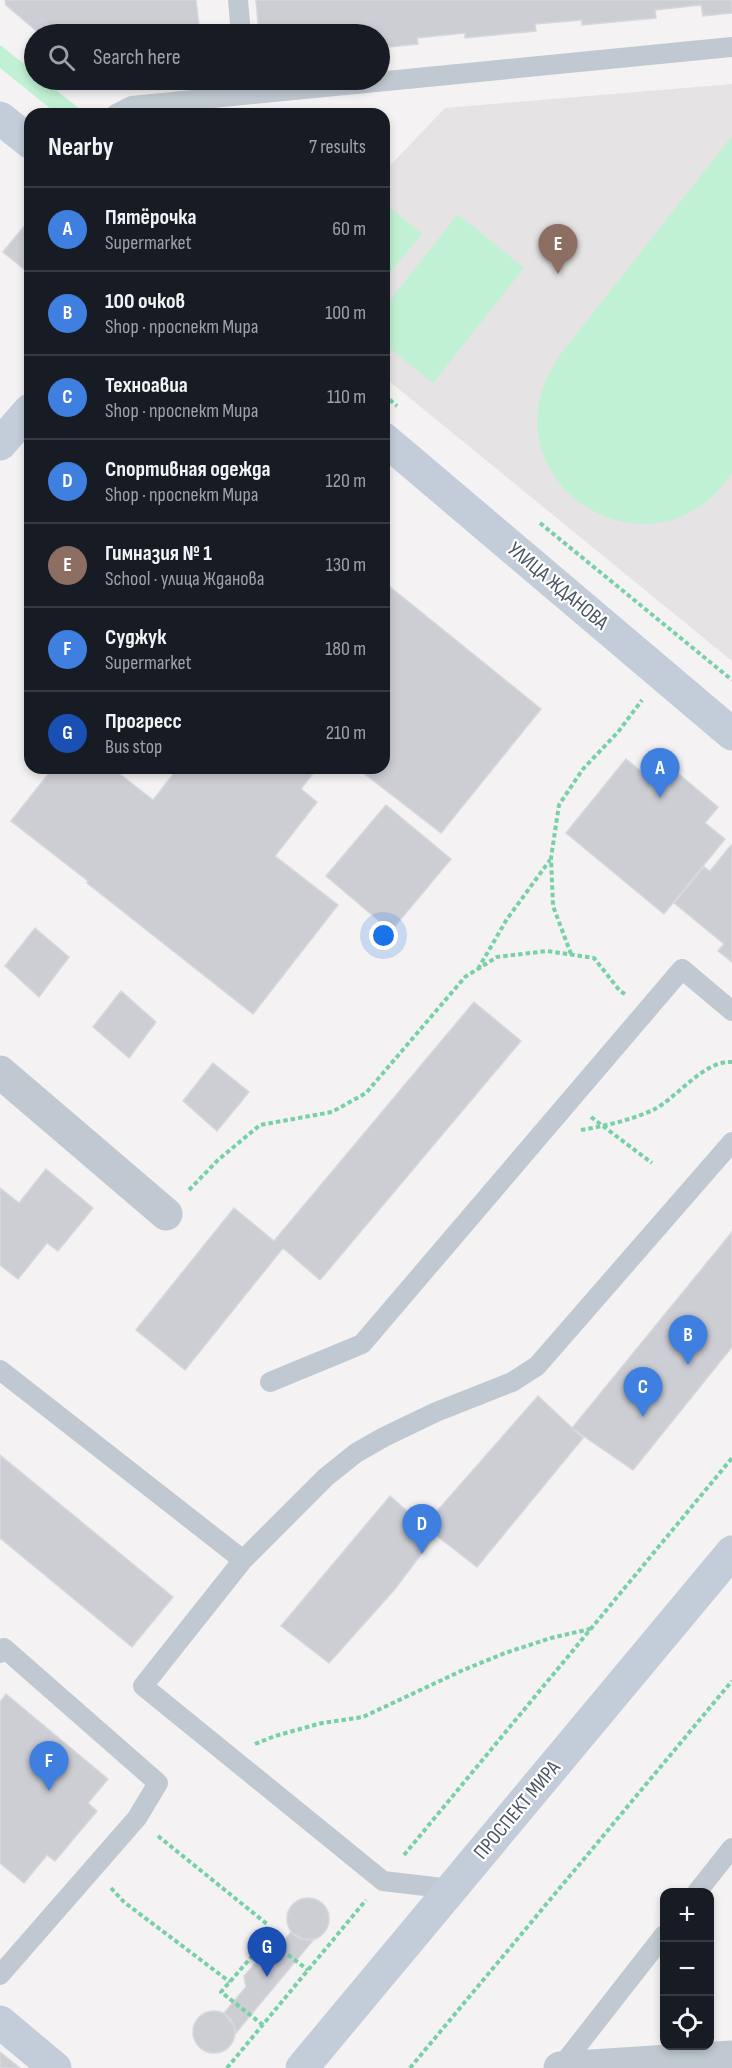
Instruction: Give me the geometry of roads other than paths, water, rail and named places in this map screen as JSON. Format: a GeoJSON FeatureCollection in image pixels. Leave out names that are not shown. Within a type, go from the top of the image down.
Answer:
{"type":"FeatureCollection","features":[{"type":"Feature","properties":{"kind":"main road"},"geometry":{"type":"LineString","coordinates":[[0,118],[24,137]]}},
{"type":"Feature","properties":{"kind":"main road"},"geometry":{"type":"LineString","coordinates":[[0,444],[24,417]]}},
{"type":"Feature","properties":{"kind":"main road","name":"УЛИЦА ЖДАНОВА"},"geometry":{"type":"LineString","coordinates":[[390,444],[732,734]]}},
{"type":"Feature","properties":{"kind":"main road","name":"ПРОСПЕКТ МИРА"},"geometry":{"type":"LineString","coordinates":[[302,2068],[732,1552]]}},
{"type":"Feature","properties":{"kind":"main road"},"geometry":{"type":"LineString","coordinates":[[0,2022],[55,2068]]}},
{"type":"Feature","properties":{"kind":"street"},"geometry":{"type":"LineString","coordinates":[[0,1072],[166,1214]]}},
{"type":"Feature","properties":{"kind":"street"},"geometry":{"type":"LineString","coordinates":[[560,2068],[732,2057]]}},
{"type":"Feature","properties":{"kind":"lane"},"geometry":{"type":"LineString","coordinates":[[238,0],[240,24]]}},
{"type":"Feature","properties":{"kind":"lane"},"geometry":{"type":"LineString","coordinates":[[390,75],[732,47]]}},
{"type":"Feature","properties":{"kind":"lane"},"geometry":{"type":"LineString","coordinates":[[128,108],[228,90]]}},
{"type":"Feature","properties":{"kind":"lane"},"geometry":{"type":"LineString","coordinates":[[270,1382],[362,1344],[682,969],[732,1011]]}},
{"type":"Feature","properties":{"kind":"lane"},"geometry":{"type":"LineString","coordinates":[[451,1889],[383,1881],[143,1686],[243,1560],[326,1477],[356,1453],[412,1422],[512,1382],[537,1366],[732,1142]]}},
{"type":"Feature","properties":{"kind":"lane"},"geometry":{"type":"LineString","coordinates":[[0,1370],[243,1560]]}},
{"type":"Feature","properties":{"kind":"lane"},"geometry":{"type":"LineString","coordinates":[[0,1653],[4,1648],[158,1783],[137,1818],[0,1975]]}},
{"type":"Feature","properties":{"kind":"lane"},"geometry":{"type":"LineString","coordinates":[[701,1888],[732,1848]]}},
{"type":"Feature","properties":{"kind":"lane"},"geometry":{"type":"LineString","coordinates":[[560,2068],[660,1940]]}},
{"type":"Feature","properties":{"kind":"place","name":"Гимназия № 1"},"geometry":{"type":"Point","coordinates":[558,274]}},
{"type":"Feature","properties":{"kind":"place","name":"Пятёрочка"},"geometry":{"type":"Point","coordinates":[660,798]}},
{"type":"Feature","properties":{"kind":"place","name":"100 очков"},"geometry":{"type":"Point","coordinates":[688,1365]}},
{"type":"Feature","properties":{"kind":"place","name":"Техноавиа"},"geometry":{"type":"Point","coordinates":[643,1417]}},
{"type":"Feature","properties":{"kind":"place","name":"Спортивная одежда"},"geometry":{"type":"Point","coordinates":[422,1554]}},
{"type":"Feature","properties":{"kind":"place","name":"Суджук"},"geometry":{"type":"Point","coordinates":[49,1791]}},
{"type":"Feature","properties":{"kind":"place","name":"Прогресс"},"geometry":{"type":"Point","coordinates":[267,1977]}}]}
